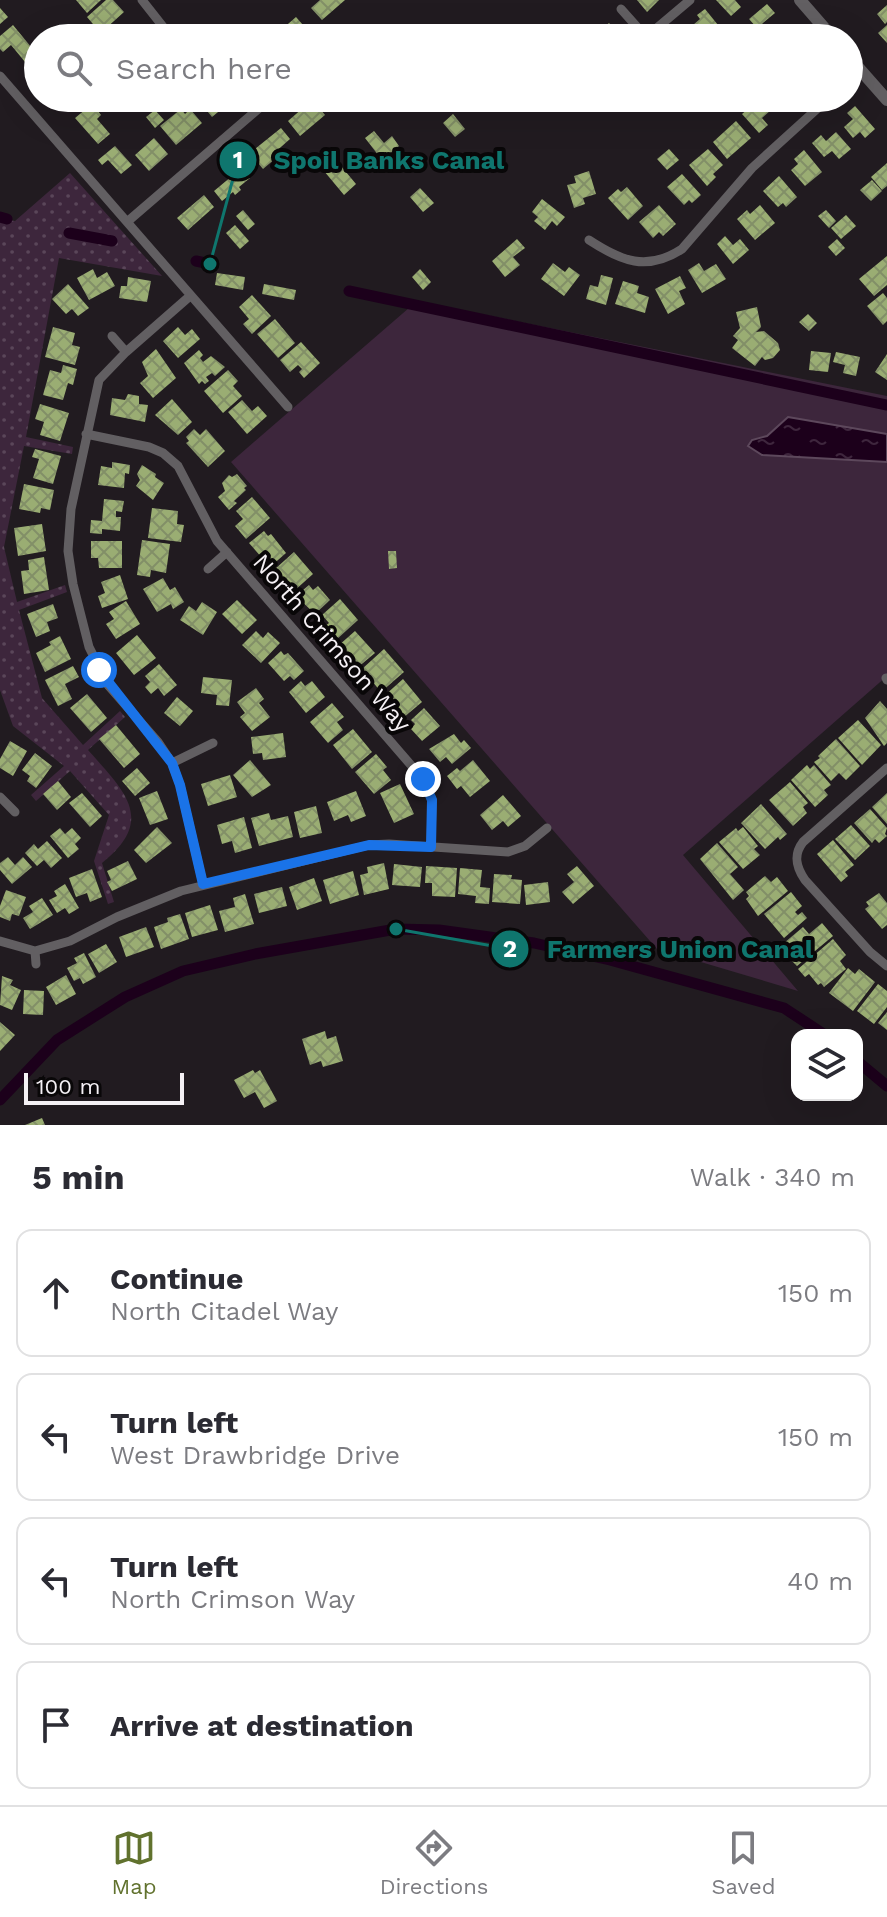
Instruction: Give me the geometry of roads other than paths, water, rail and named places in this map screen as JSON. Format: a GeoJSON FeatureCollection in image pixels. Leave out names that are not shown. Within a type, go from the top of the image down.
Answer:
{"type":"FeatureCollection","features":[{"type":"Feature","properties":{"kind":"street"},"geometry":{"type":"LineString","coordinates":[[142,0],[161,24]]}},
{"type":"Feature","properties":{"kind":"street"},"geometry":{"type":"LineString","coordinates":[[661,24],[690,0]]}},
{"type":"Feature","properties":{"kind":"street"},"geometry":{"type":"LineString","coordinates":[[800,0],[821,24]]}},
{"type":"Feature","properties":{"kind":"street"},"geometry":{"type":"LineString","coordinates":[[621,9],[634,24]]}},
{"type":"Feature","properties":{"kind":"street"},"geometry":{"type":"LineString","coordinates":[[863,72],[887,100]]}},
{"type":"Feature","properties":{"kind":"street"},"geometry":{"type":"LineString","coordinates":[[0,76],[24,104]]}},
{"type":"Feature","properties":{"kind":"street"},"geometry":{"type":"LineString","coordinates":[[31,112],[288,407]]}},
{"type":"Feature","properties":{"kind":"street"},"geometry":{"type":"LineString","coordinates":[[127,222],[255,112]]}},
{"type":"Feature","properties":{"kind":"street"},"geometry":{"type":"LineString","coordinates":[[589,240],[611,254],[641,263],[669,257],[682,249],[772,148],[813,112]]}},
{"type":"Feature","properties":{"kind":"street"},"geometry":{"type":"LineString","coordinates":[[190,296],[99,380],[71,509],[68,551],[89,647],[108,685],[158,742],[172,763],[203,884]]}},
{"type":"Feature","properties":{"kind":"street"},"geometry":{"type":"LineString","coordinates":[[112,336],[126,352]]}},
{"type":"Feature","properties":{"kind":"street","name":"North Crimson Way"},"geometry":{"type":"LineString","coordinates":[[86,434],[149,447],[163,453],[178,466],[210,529],[227,552],[423,779],[432,800],[431,847]]}},
{"type":"Feature","properties":{"kind":"street","name":"North Crimson Way"},"geometry":{"type":"LineString","coordinates":[[208,569],[227,552]]}},
{"type":"Feature","properties":{"kind":"street"},"geometry":{"type":"LineString","coordinates":[[172,763],[213,743]]}},
{"type":"Feature","properties":{"kind":"street"},"geometry":{"type":"LineString","coordinates":[[885,961],[805,880],[799,871],[796,856],[803,842],[887,768]]}},
{"type":"Feature","properties":{"kind":"street"},"geometry":{"type":"LineString","coordinates":[[0,797],[15,812]]}},
{"type":"Feature","properties":{"kind":"street"},"geometry":{"type":"LineString","coordinates":[[0,941],[35,951],[70,941],[117,917],[203,884],[369,845],[508,852],[525,846],[547,828]]}},
{"type":"Feature","properties":{"kind":"street"},"geometry":{"type":"LineString","coordinates":[[35,951],[36,964]]}},
{"type":"Feature","properties":{"kind":"water"},"geometry":{"type":"Polygon","coordinates":[[[788,417],[887,434],[887,462],[762,455],[748,446],[752,440],[767,436],[788,417]]]}},
{"type":"Feature","properties":{"kind":"waterway"},"geometry":{"type":"LineString","coordinates":[[0,217],[7,219]]}},
{"type":"Feature","properties":{"kind":"waterway"},"geometry":{"type":"LineString","coordinates":[[69,233],[112,241]]}},
{"type":"Feature","properties":{"kind":"waterway"},"geometry":{"type":"LineString","coordinates":[[196,261],[210,264]]}},
{"type":"Feature","properties":{"kind":"waterway"},"geometry":{"type":"LineString","coordinates":[[349,291],[887,405]]}},
{"type":"Feature","properties":{"kind":"waterway"},"geometry":{"type":"LineString","coordinates":[[0,1100],[57,1040],[125,997],[183,971],[255,954],[396,929],[439,930],[534,943],[610,960],[784,1008],[816,1029]]}},
{"type":"Feature","properties":{"kind":"waterway"},"geometry":{"type":"LineString","coordinates":[[863,1066],[887,1086]]}},
{"type":"Feature","properties":{"kind":"place","name":"Spoil Banks Canal"},"geometry":{"type":"Point","coordinates":[210,264]}},
{"type":"Feature","properties":{"kind":"place","name":"Farmers Union Canal"},"geometry":{"type":"Point","coordinates":[396,929]}}]}
